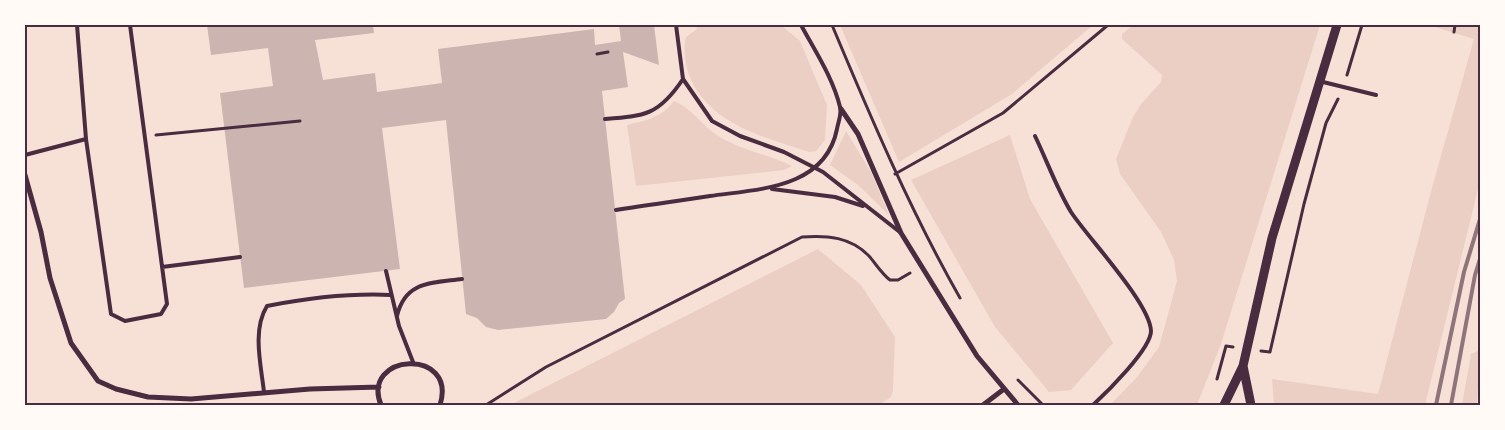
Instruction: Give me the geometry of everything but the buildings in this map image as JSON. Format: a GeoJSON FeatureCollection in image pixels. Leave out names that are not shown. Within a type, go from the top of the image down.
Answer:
{"type":"FeatureCollection","features":[{"type":"Feature","properties":{"kind":"street"},"geometry":{"type":"LineString","coordinates":[[1224,405],[1243,366],[1272,238],[1337,25]]}},
{"type":"Feature","properties":{"kind":"street"},"geometry":{"type":"LineString","coordinates":[[841,109],[858,134],[901,233],[977,356],[1018,405]]}},
{"type":"Feature","properties":{"kind":"street"},"geometry":{"type":"LineString","coordinates":[[25,176],[41,232],[50,278],[71,343],[98,381],[116,389],[148,398],[191,399],[264,392],[379,387]]}},
{"type":"Feature","properties":{"kind":"street"},"geometry":{"type":"LineString","coordinates":[[381,405],[379,387],[385,375],[396,365],[413,362],[428,367],[437,375],[442,388],[440,405]]}},
{"type":"Feature","properties":{"kind":"street"},"geometry":{"type":"LineString","coordinates":[[1243,366],[1251,405]]}},
{"type":"Feature","properties":{"kind":"street"},"geometry":{"type":"LineString","coordinates":[[982,405],[1004,389]]}},
{"type":"Feature","properties":{"kind":"lane"},"geometry":{"type":"LineString","coordinates":[[77,25],[86,139],[111,314],[124,321],[161,314],[167,304],[130,25]]}},
{"type":"Feature","properties":{"kind":"lane"},"geometry":{"type":"LineString","coordinates":[[676,25],[683,79],[712,121],[740,136],[784,152],[815,168],[901,233]]}},
{"type":"Feature","properties":{"kind":"lane"},"geometry":{"type":"LineString","coordinates":[[616,210],[770,189],[798,178],[815,168],[827,155],[834,143],[841,109],[823,65],[801,25]]}},
{"type":"Feature","properties":{"kind":"lane"},"geometry":{"type":"LineString","coordinates":[[605,119],[642,116],[671,97],[683,79]]}},
{"type":"Feature","properties":{"kind":"lane"},"geometry":{"type":"LineString","coordinates":[[1319,81],[1376,95]]}},
{"type":"Feature","properties":{"kind":"lane"},"geometry":{"type":"LineString","coordinates":[[1035,136],[1071,211],[1141,304],[1151,331],[1146,344],[1115,384],[1093,405]]}},
{"type":"Feature","properties":{"kind":"lane"},"geometry":{"type":"LineString","coordinates":[[25,155],[86,139]]}},
{"type":"Feature","properties":{"kind":"lane"},"geometry":{"type":"LineString","coordinates":[[770,189],[835,197],[868,208]]}},
{"type":"Feature","properties":{"kind":"lane"},"geometry":{"type":"LineString","coordinates":[[162,267],[240,257]]}},
{"type":"Feature","properties":{"kind":"lane"},"geometry":{"type":"LineString","coordinates":[[386,271],[397,318],[413,362]]}},
{"type":"Feature","properties":{"kind":"lane"},"geometry":{"type":"LineString","coordinates":[[397,318],[400,305],[408,293],[419,285],[462,279]]}},
{"type":"Feature","properties":{"kind":"lane"},"geometry":{"type":"LineString","coordinates":[[264,392],[259,341],[262,314],[267,306],[302,299],[364,294],[391,295]]}},
{"type":"Feature","properties":{"kind":"path"},"geometry":{"type":"LineString","coordinates":[[832,25],[895,174],[936,256],[964,305]]}},
{"type":"Feature","properties":{"kind":"path"},"geometry":{"type":"LineString","coordinates":[[895,174],[1003,113],[1108,25]]}},
{"type":"Feature","properties":{"kind":"path"},"geometry":{"type":"LineString","coordinates":[[1270,352],[1287,272],[1326,123],[1344,87],[1362,25]]}},
{"type":"Feature","properties":{"kind":"path"},"geometry":{"type":"LineString","coordinates":[[1454,32],[1455,25]]}},
{"type":"Feature","properties":{"kind":"path"},"geometry":{"type":"LineString","coordinates":[[597,54],[608,52]]}},
{"type":"Feature","properties":{"kind":"path"},"geometry":{"type":"LineString","coordinates":[[145,136],[300,121]]}},
{"type":"Feature","properties":{"kind":"path"},"geometry":{"type":"LineString","coordinates":[[486,405],[546,367],[802,237],[824,236],[851,242],[869,256],[890,280],[898,280]]}},
{"type":"Feature","properties":{"kind":"path"},"geometry":{"type":"LineString","coordinates":[[1215,384],[1226,346]]}},
{"type":"Feature","properties":{"kind":"path"},"geometry":{"type":"LineString","coordinates":[[1013,375],[1042,405]]}},
{"type":"Feature","properties":{"kind":"shaded area"},"geometry":{"type":"Polygon","coordinates":[[[696,25],[781,25],[800,41],[827,105],[825,140],[816,151],[809,152],[756,134],[723,117],[709,106],[698,92],[689,75],[686,61],[686,37],[697,29],[696,25]]]}},
{"type":"Feature","properties":{"kind":"shaded area"},"geometry":{"type":"Polygon","coordinates":[[[840,25],[1093,25],[1012,94],[899,162],[840,25]]]}},
{"type":"Feature","properties":{"kind":"shaded area"},"geometry":{"type":"Polygon","coordinates":[[[1133,25],[1320,25],[1221,344],[1197,405],[1110,405],[1137,377],[1159,347],[1177,281],[1174,260],[1161,232],[1120,174],[1116,159],[1133,117],[1141,104],[1161,82],[1162,75],[1122,39],[1122,34],[1133,25]]]}},
{"type":"Feature","properties":{"kind":"shaded area"},"geometry":{"type":"Polygon","coordinates":[[[1428,25],[1480,25],[1480,181],[1425,405],[1274,405],[1272,379],[1378,394],[1433,184],[1474,39],[1428,25]]]}},
{"type":"Feature","properties":{"kind":"shaded area"},"geometry":{"type":"Polygon","coordinates":[[[674,101],[686,108],[708,128],[729,142],[792,166],[784,170],[636,186],[627,125],[659,115],[674,101]]]}},
{"type":"Feature","properties":{"kind":"shaded area"},"geometry":{"type":"Polygon","coordinates":[[[846,131],[871,172],[889,215],[858,185],[830,165],[846,131]]]}},
{"type":"Feature","properties":{"kind":"shaded area"},"geometry":{"type":"Polygon","coordinates":[[[1010,135],[1030,199],[1113,343],[1071,390],[1049,392],[995,327],[911,180],[1010,135]]]}},
{"type":"Feature","properties":{"kind":"shaded area"},"geometry":{"type":"Polygon","coordinates":[[[818,249],[861,285],[895,337],[893,390],[891,397],[879,405],[510,405],[818,249]]]}},
{"type":"Feature","properties":{"kind":"shaded area"},"geometry":{"type":"Polygon","coordinates":[[[1480,350],[1477,405],[1462,405],[1471,354],[1480,350]]]}},
{"type":"Feature","properties":{"kind":"railway"},"geometry":{"type":"LineString","coordinates":[[1436,405],[1464,272],[1480,219]]}},
{"type":"Feature","properties":{"kind":"railway"},"geometry":{"type":"LineString","coordinates":[[1451,405],[1475,275],[1480,259]]}}]}
